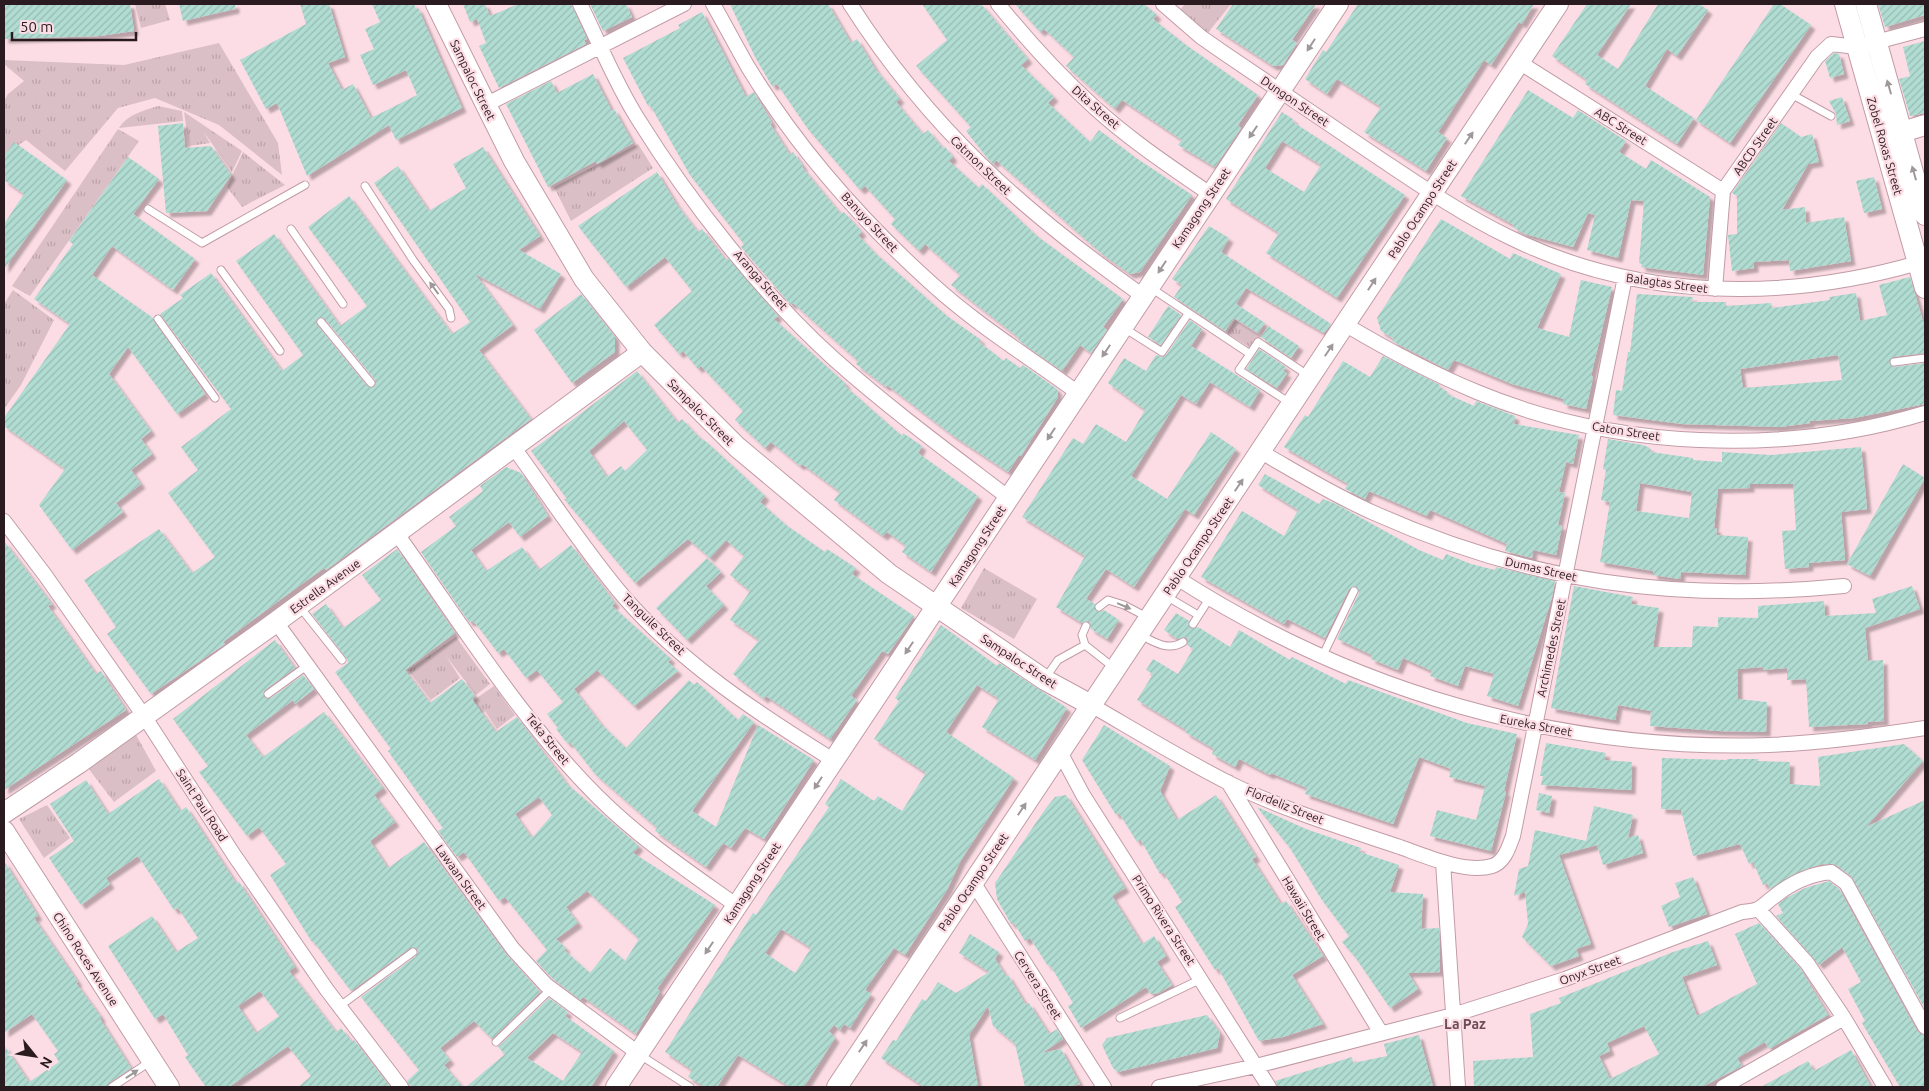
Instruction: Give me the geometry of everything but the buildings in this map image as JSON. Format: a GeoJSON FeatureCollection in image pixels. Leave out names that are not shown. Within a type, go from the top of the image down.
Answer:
{"type":"FeatureCollection","features":[{"type":"Feature","properties":{"kind":"main road","name":"Sampaloc Street"},"geometry":{"type":"LineString","coordinates":[[436,4],[514,161],[584,279],[642,352],[743,453],[844,538],[936,608],[1045,680],[1091,705]]}},
{"type":"Feature","properties":{"kind":"main road","name":"Kamagong Street"},"geometry":{"type":"LineString","coordinates":[[616,1087],[1338,4]]}},
{"type":"Feature","properties":{"kind":"main road","name":"Pablo Ocampo Street"},"geometry":{"type":"LineString","coordinates":[[837,1087],[1558,4]]}},
{"type":"Feature","properties":{"kind":"main road","name":"Zobel Roxas Street"},"geometry":{"type":"LineString","coordinates":[[1845,4],[1867,45],[1892,135],[1919,218],[1918,263],[1925,288]]}},
{"type":"Feature","properties":{"kind":"main road","name":"Zobel Roxas Street"},"geometry":{"type":"LineString","coordinates":[[1866,4],[1867,45]]}},
{"type":"Feature","properties":{"kind":"main road"},"geometry":{"type":"LineString","coordinates":[[1892,135],[1925,125]]}},
{"type":"Feature","properties":{"kind":"main road","name":"Estrella Avenue"},"geometry":{"type":"LineString","coordinates":[[4,813],[299,606],[642,352]]}},
{"type":"Feature","properties":{"kind":"main road","name":"Chino Roces Avenue"},"geometry":{"type":"LineString","coordinates":[[4,831],[169,1087]]}},
{"type":"Feature","properties":{"kind":"street","name":"Aranga Street"},"geometry":{"type":"LineString","coordinates":[[580,4],[637,117],[675,176],[759,280],[833,358],[906,420],[1009,498]]}},
{"type":"Feature","properties":{"kind":"street"},"geometry":{"type":"LineString","coordinates":[[485,105],[684,4]]}},
{"type":"Feature","properties":{"kind":"street","name":"Banuyo Street"},"geometry":{"type":"LineString","coordinates":[[714,4],[749,67],[777,110],[817,163],[886,240],[933,285],[985,326],[1078,393]]}},
{"type":"Feature","properties":{"kind":"street","name":"Catmon Street"},"geometry":{"type":"LineString","coordinates":[[850,4],[870,35],[910,88],[952,137],[989,174],[1059,235],[1146,292]]}},
{"type":"Feature","properties":{"kind":"street","name":"Dita Street"},"geometry":{"type":"LineString","coordinates":[[998,4],[1029,42],[1095,108],[1142,146],[1210,194]]}},
{"type":"Feature","properties":{"kind":"street","name":"Dungon Street"},"geometry":{"type":"LineString","coordinates":[[1162,4],[1201,37],[1432,193]]}},
{"type":"Feature","properties":{"kind":"street"},"geometry":{"type":"LineString","coordinates":[[1867,45],[1925,29]]}},
{"type":"Feature","properties":{"kind":"street","name":"ABCD Street"},"geometry":{"type":"LineString","coordinates":[[1723,191],[1817,57],[1831,44],[1867,45]]}},
{"type":"Feature","properties":{"kind":"street","name":"ABC Street"},"geometry":{"type":"LineString","coordinates":[[1519,62],[1723,191]]}},
{"type":"Feature","properties":{"kind":"street"},"geometry":{"type":"LineString","coordinates":[[1716,290],[1723,191]]}},
{"type":"Feature","properties":{"kind":"street","name":"Balagtas Street"},"geometry":{"type":"LineString","coordinates":[[1432,193],[1484,224],[1518,241],[1567,261],[1626,277],[1670,285],[1716,290],[1818,286],[1860,278],[1918,263]]}},
{"type":"Feature","properties":{"kind":"street","name":"Archimedes Street"},"geometry":{"type":"LineString","coordinates":[[1493,866],[1506,854],[1513,836],[1594,427],[1626,277]]}},
{"type":"Feature","properties":{"kind":"street","name":"Caton Street"},"geometry":{"type":"LineString","coordinates":[[1346,325],[1423,368],[1478,393],[1536,412],[1594,427],[1685,439],[1777,439],[1868,427],[1925,413]]}},
{"type":"Feature","properties":{"kind":"street","name":"Tanguile Street"},"geometry":{"type":"LineString","coordinates":[[514,448],[625,597],[676,647],[746,703],[833,760]]}},
{"type":"Feature","properties":{"kind":"street","name":"Dumas Street"},"geometry":{"type":"LineString","coordinates":[[1261,452],[1327,490],[1420,533],[1484,555],[1566,576],[1677,591],[1733,593],[1789,591],[1844,586]]}},
{"type":"Feature","properties":{"kind":"street","name":"Saint Paul Road"},"geometry":{"type":"LineString","coordinates":[[4,522],[50,583],[144,716],[234,855],[340,1006],[401,1087]]}},
{"type":"Feature","properties":{"kind":"street","name":"Teka Street"},"geometry":{"type":"LineString","coordinates":[[397,534],[514,697],[562,758],[630,827],[668,858],[737,906]]}},
{"type":"Feature","properties":{"kind":"street","name":"Eureka Street"},"geometry":{"type":"LineString","coordinates":[[1177,578],[1242,618],[1322,658],[1384,683],[1449,704],[1534,726],[1612,738],[1690,745],[1769,745],[1838,740],[1925,728]]}},
{"type":"Feature","properties":{"kind":"street","name":"Lawaan Street"},"geometry":{"type":"LineString","coordinates":[[276,622],[513,949],[551,989],[638,1053]]}},
{"type":"Feature","properties":{"kind":"street","name":"Flordeliz Street"},"geometry":{"type":"LineString","coordinates":[[1091,705],[1228,782],[1331,824],[1443,862],[1471,867],[1493,866]]}},
{"type":"Feature","properties":{"kind":"street","name":"Primo Rivera Street"},"geometry":{"type":"LineString","coordinates":[[1060,752],[1083,794],[1270,1087]]}},
{"type":"Feature","properties":{"kind":"street","name":"Hawaii Street"},"geometry":{"type":"LineString","coordinates":[[1228,782],[1381,1033]]}},
{"type":"Feature","properties":{"kind":"street"},"geometry":{"type":"LineString","coordinates":[[1443,862],[1458,1087]]}},
{"type":"Feature","properties":{"kind":"street","name":"Onyx Street"},"geometry":{"type":"LineString","coordinates":[[1159,1087],[1256,1066],[1453,1015],[1565,979],[1742,912],[1759,910],[1775,896],[1815,873],[1831,872],[1846,883],[1925,1027]]}},
{"type":"Feature","properties":{"kind":"street","name":"Cervera Street"},"geometry":{"type":"LineString","coordinates":[[973,882],[1104,1087]]}},
{"type":"Feature","properties":{"kind":"street"},"geometry":{"type":"LineString","coordinates":[[1759,910],[1807,963],[1844,1018],[1885,1087]]}},
{"type":"Feature","properties":{"kind":"street"},"geometry":{"type":"LineString","coordinates":[[1723,1087],[1844,1018]]}},
{"type":"Feature","properties":{"kind":"lane"},"geometry":{"type":"LineString","coordinates":[[1791,94],[1831,116]]}},
{"type":"Feature","properties":{"kind":"lane"},"geometry":{"type":"LineString","coordinates":[[148,209],[202,242],[305,185]]}},
{"type":"Feature","properties":{"kind":"lane"},"geometry":{"type":"LineString","coordinates":[[365,186],[412,260],[449,309],[451,318]]}},
{"type":"Feature","properties":{"kind":"lane"},"geometry":{"type":"LineString","coordinates":[[291,230],[344,304]]}},
{"type":"Feature","properties":{"kind":"lane"},"geometry":{"type":"LineString","coordinates":[[221,270],[280,351]]}},
{"type":"Feature","properties":{"kind":"lane"},"geometry":{"type":"LineString","coordinates":[[1146,292],[1188,314],[1250,354]]}},
{"type":"Feature","properties":{"kind":"lane"},"geometry":{"type":"LineString","coordinates":[[1122,328],[1162,352],[1188,314]]}},
{"type":"Feature","properties":{"kind":"lane"},"geometry":{"type":"LineString","coordinates":[[158,320],[215,398]]}},
{"type":"Feature","properties":{"kind":"lane"},"geometry":{"type":"LineString","coordinates":[[320,322],[371,383]]}},
{"type":"Feature","properties":{"kind":"lane"},"geometry":{"type":"LineString","coordinates":[[1293,404],[1239,370],[1258,342],[1311,377]]}},
{"type":"Feature","properties":{"kind":"lane"},"geometry":{"type":"LineString","coordinates":[[1894,362],[1925,358]]}},
{"type":"Feature","properties":{"kind":"lane"},"geometry":{"type":"LineString","coordinates":[[1322,658],[1354,591]]}},
{"type":"Feature","properties":{"kind":"lane"},"geometry":{"type":"LineString","coordinates":[[1165,596],[1198,615]]}},
{"type":"Feature","properties":{"kind":"lane"},"geometry":{"type":"LineString","coordinates":[[1193,624],[1209,599]]}},
{"type":"Feature","properties":{"kind":"lane"},"geometry":{"type":"LineString","coordinates":[[1099,607],[1108,600],[1124,605],[1160,645],[1171,646],[1182,642]]}},
{"type":"Feature","properties":{"kind":"lane"},"geometry":{"type":"LineString","coordinates":[[299,606],[342,660]]}},
{"type":"Feature","properties":{"kind":"lane"},"geometry":{"type":"LineString","coordinates":[[1086,626],[1082,635],[1085,645],[1115,669]]}},
{"type":"Feature","properties":{"kind":"lane"},"geometry":{"type":"LineString","coordinates":[[1045,680],[1058,660],[1085,645]]}},
{"type":"Feature","properties":{"kind":"lane"},"geometry":{"type":"LineString","coordinates":[[268,694],[308,665]]}},
{"type":"Feature","properties":{"kind":"lane"},"geometry":{"type":"LineString","coordinates":[[340,1006],[413,952]]}},
{"type":"Feature","properties":{"kind":"lane"},"geometry":{"type":"LineString","coordinates":[[1120,1018],[1202,978]]}},
{"type":"Feature","properties":{"kind":"lane"},"geometry":{"type":"LineString","coordinates":[[496,1042],[551,989]]}},
{"type":"Feature","properties":{"kind":"lane","name":"Lawaan Street"},"geometry":{"type":"LineString","coordinates":[[638,1053],[690,1087]]}},
{"type":"Feature","properties":{"kind":"lane"},"geometry":{"type":"LineString","coordinates":[[112,1087],[152,1060]]}},
{"type":"Feature","properties":{"kind":"green space"},"geometry":{"type":"Polygon","coordinates":[[[135,4],[165,4],[170,20],[141,28],[135,4]]]}},
{"type":"Feature","properties":{"kind":"green space"},"geometry":{"type":"Polygon","coordinates":[[[1185,4],[1231,4],[1207,34],[1179,11],[1185,4]]]}},
{"type":"Feature","properties":{"kind":"green space"},"geometry":{"type":"Polygon","coordinates":[[[219,43],[278,143],[282,175],[219,125],[155,98],[118,108],[65,171],[26,140],[4,155],[4,101],[8,94],[24,81],[4,64],[4,60],[124,65],[219,43]]]}},
{"type":"Feature","properties":{"kind":"green space"},"geometry":{"type":"Polygon","coordinates":[[[158,106],[182,111],[183,121],[119,128],[131,116],[158,106]]]}},
{"type":"Feature","properties":{"kind":"green space"},"geometry":{"type":"Polygon","coordinates":[[[184,112],[242,151],[232,172],[203,131],[210,143],[189,146],[184,112]]]}},
{"type":"Feature","properties":{"kind":"green space"},"geometry":{"type":"Polygon","coordinates":[[[118,129],[139,141],[30,296],[12,286],[118,129]]]}},
{"type":"Feature","properties":{"kind":"green space"},"geometry":{"type":"Polygon","coordinates":[[[638,144],[653,168],[571,221],[554,187],[638,144]]]}},
{"type":"Feature","properties":{"kind":"green space"},"geometry":{"type":"Polygon","coordinates":[[[243,152],[285,185],[242,207],[227,187],[243,152]]]}},
{"type":"Feature","properties":{"kind":"green space"},"geometry":{"type":"Polygon","coordinates":[[[13,290],[54,320],[21,385],[4,409],[4,304],[13,290]]]}},
{"type":"Feature","properties":{"kind":"green space"},"geometry":{"type":"Polygon","coordinates":[[[1235,320],[1261,336],[1252,349],[1227,333],[1235,320]]]}},
{"type":"Feature","properties":{"kind":"green space"},"geometry":{"type":"Polygon","coordinates":[[[984,568],[1037,599],[1014,639],[961,608],[984,568]]]}},
{"type":"Feature","properties":{"kind":"green space"},"geometry":{"type":"Polygon","coordinates":[[[456,637],[490,684],[476,695],[446,656],[460,678],[431,700],[408,670],[456,637]]]}},
{"type":"Feature","properties":{"kind":"green space"},"geometry":{"type":"Polygon","coordinates":[[[494,686],[515,715],[497,729],[485,711],[474,720],[464,707],[494,686]]]}},
{"type":"Feature","properties":{"kind":"green space"},"geometry":{"type":"Polygon","coordinates":[[[134,731],[156,771],[114,802],[88,768],[134,731]]]}},
{"type":"Feature","properties":{"kind":"green space"},"geometry":{"type":"Polygon","coordinates":[[[47,805],[70,838],[44,858],[19,819],[47,805]]]}},
{"type":"Feature","properties":{"kind":"district","name":"La Paz"},"geometry":{"type":"Point","coordinates":[1465,1024]}}]}
